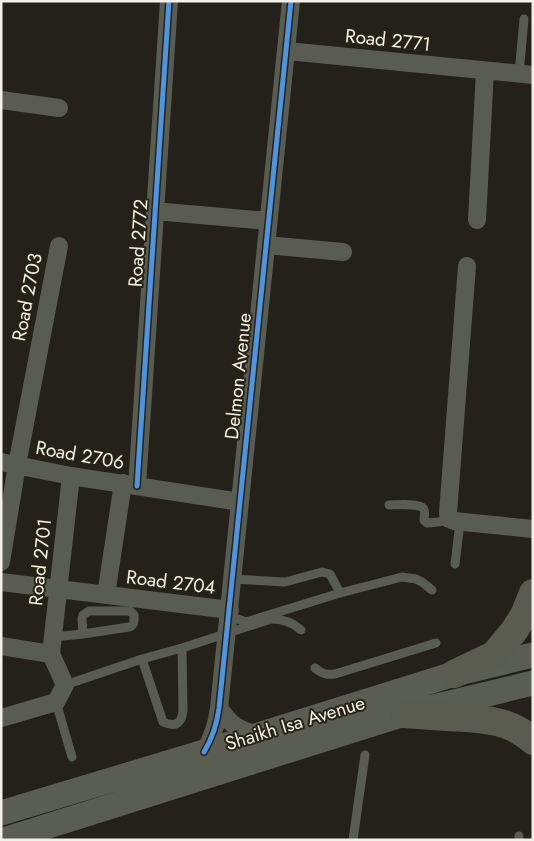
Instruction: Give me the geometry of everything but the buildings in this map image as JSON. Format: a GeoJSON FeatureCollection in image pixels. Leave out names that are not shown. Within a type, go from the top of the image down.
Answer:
{"type":"FeatureCollection","features":[{"type":"Feature","properties":{"kind":"main road"},"geometry":{"type":"LineString","coordinates":[[454,674],[494,655],[514,631],[524,615],[533,593]]}},
{"type":"Feature","properties":{"kind":"main road","name":"Shaikh Isa Avenue"},"geometry":{"type":"LineString","coordinates":[[1,813],[454,674],[533,655]]}},
{"type":"Feature","properties":{"kind":"main road","name":"Shaikh Isa Avenue"},"geometry":{"type":"LineString","coordinates":[[4,840],[404,714],[533,683]]}},
{"type":"Feature","properties":{"kind":"main road"},"geometry":{"type":"LineString","coordinates":[[404,714],[488,719],[514,727],[533,741]]}},
{"type":"Feature","properties":{"kind":"street","name":"Road 2772"},"geometry":{"type":"LineString","coordinates":[[130,485],[155,210],[169,1]]}},
{"type":"Feature","properties":{"kind":"street","name":"Delmon Avenue"},"geometry":{"type":"LineString","coordinates":[[204,752],[214,732],[219,708],[291,1]]}},
{"type":"Feature","properties":{"kind":"street","name":"Road 2771"},"geometry":{"type":"LineString","coordinates":[[287,51],[526,75]]}},
{"type":"Feature","properties":{"kind":"street"},"geometry":{"type":"LineString","coordinates":[[477,220],[485,71]]}},
{"type":"Feature","properties":{"kind":"street"},"geometry":{"type":"LineString","coordinates":[[1,100],[59,108]]}},
{"type":"Feature","properties":{"kind":"street","name":"Road 2772"},"geometry":{"type":"LineString","coordinates":[[155,210],[268,221]]}},
{"type":"Feature","properties":{"kind":"street"},"geometry":{"type":"LineString","coordinates":[[266,245],[343,252]]}},
{"type":"Feature","properties":{"kind":"street","name":"Road 2703"},"geometry":{"type":"LineString","coordinates":[[1,562],[9,464],[58,246]]}},
{"type":"Feature","properties":{"kind":"street"},"geometry":{"type":"LineString","coordinates":[[467,266],[448,513],[455,520],[533,529]]}},
{"type":"Feature","properties":{"kind":"street","name":"Road 2706"},"geometry":{"type":"LineString","coordinates":[[9,464],[71,476],[240,502]]}},
{"type":"Feature","properties":{"kind":"street","name":"Road 2701"},"geometry":{"type":"LineString","coordinates":[[52,645],[71,476]]}},
{"type":"Feature","properties":{"kind":"street","name":"Road 2704"},"geometry":{"type":"LineString","coordinates":[[106,595],[130,485]]}},
{"type":"Feature","properties":{"kind":"street","name":"Road 2704"},"geometry":{"type":"LineString","coordinates":[[1,582],[230,610]]}},
{"type":"Feature","properties":{"kind":"street"},"geometry":{"type":"LineString","coordinates":[[1,646],[52,645],[65,685],[56,702],[1,718]]}},
{"type":"Feature","properties":{"kind":"street"},"geometry":{"type":"LineString","coordinates":[[219,708],[233,726],[257,736]]}},
{"type":"Feature","properties":{"kind":"lane"},"geometry":{"type":"LineString","coordinates":[[524,19],[526,75]]}},
{"type":"Feature","properties":{"kind":"lane"},"geometry":{"type":"LineString","coordinates":[[389,504],[423,508],[426,523],[455,520],[455,564]]}},
{"type":"Feature","properties":{"kind":"lane"},"geometry":{"type":"LineString","coordinates":[[232,579],[285,582],[322,572],[330,574],[340,593]]}},
{"type":"Feature","properties":{"kind":"lane"},"geometry":{"type":"LineString","coordinates":[[230,610],[235,618],[246,622],[340,593],[402,578],[416,579],[432,590]]}},
{"type":"Feature","properties":{"kind":"lane"},"geometry":{"type":"LineString","coordinates":[[52,645],[83,634],[132,626],[134,613],[130,611],[89,611],[83,615],[83,634]]}},
{"type":"Feature","properties":{"kind":"lane"},"geometry":{"type":"LineString","coordinates":[[65,685],[271,619],[289,622],[301,630]]}},
{"type":"Feature","properties":{"kind":"lane"},"geometry":{"type":"LineString","coordinates":[[315,668],[328,675],[335,674],[436,643]]}},
{"type":"Feature","properties":{"kind":"lane"},"geometry":{"type":"LineString","coordinates":[[142,659],[163,722],[170,726],[178,724],[183,717],[182,648]]}},
{"type":"Feature","properties":{"kind":"lane"},"geometry":{"type":"LineString","coordinates":[[56,702],[72,757]]}},
{"type":"Feature","properties":{"kind":"lane"},"geometry":{"type":"LineString","coordinates":[[353,840],[365,755]]}},
{"type":"Feature","properties":{"kind":"cycle path"},"geometry":{"type":"LineString","coordinates":[[137,486],[169,1]]}},
{"type":"Feature","properties":{"kind":"cycle path"},"geometry":{"type":"LineString","coordinates":[[204,752],[214,730],[219,708],[291,1]]}}]}
